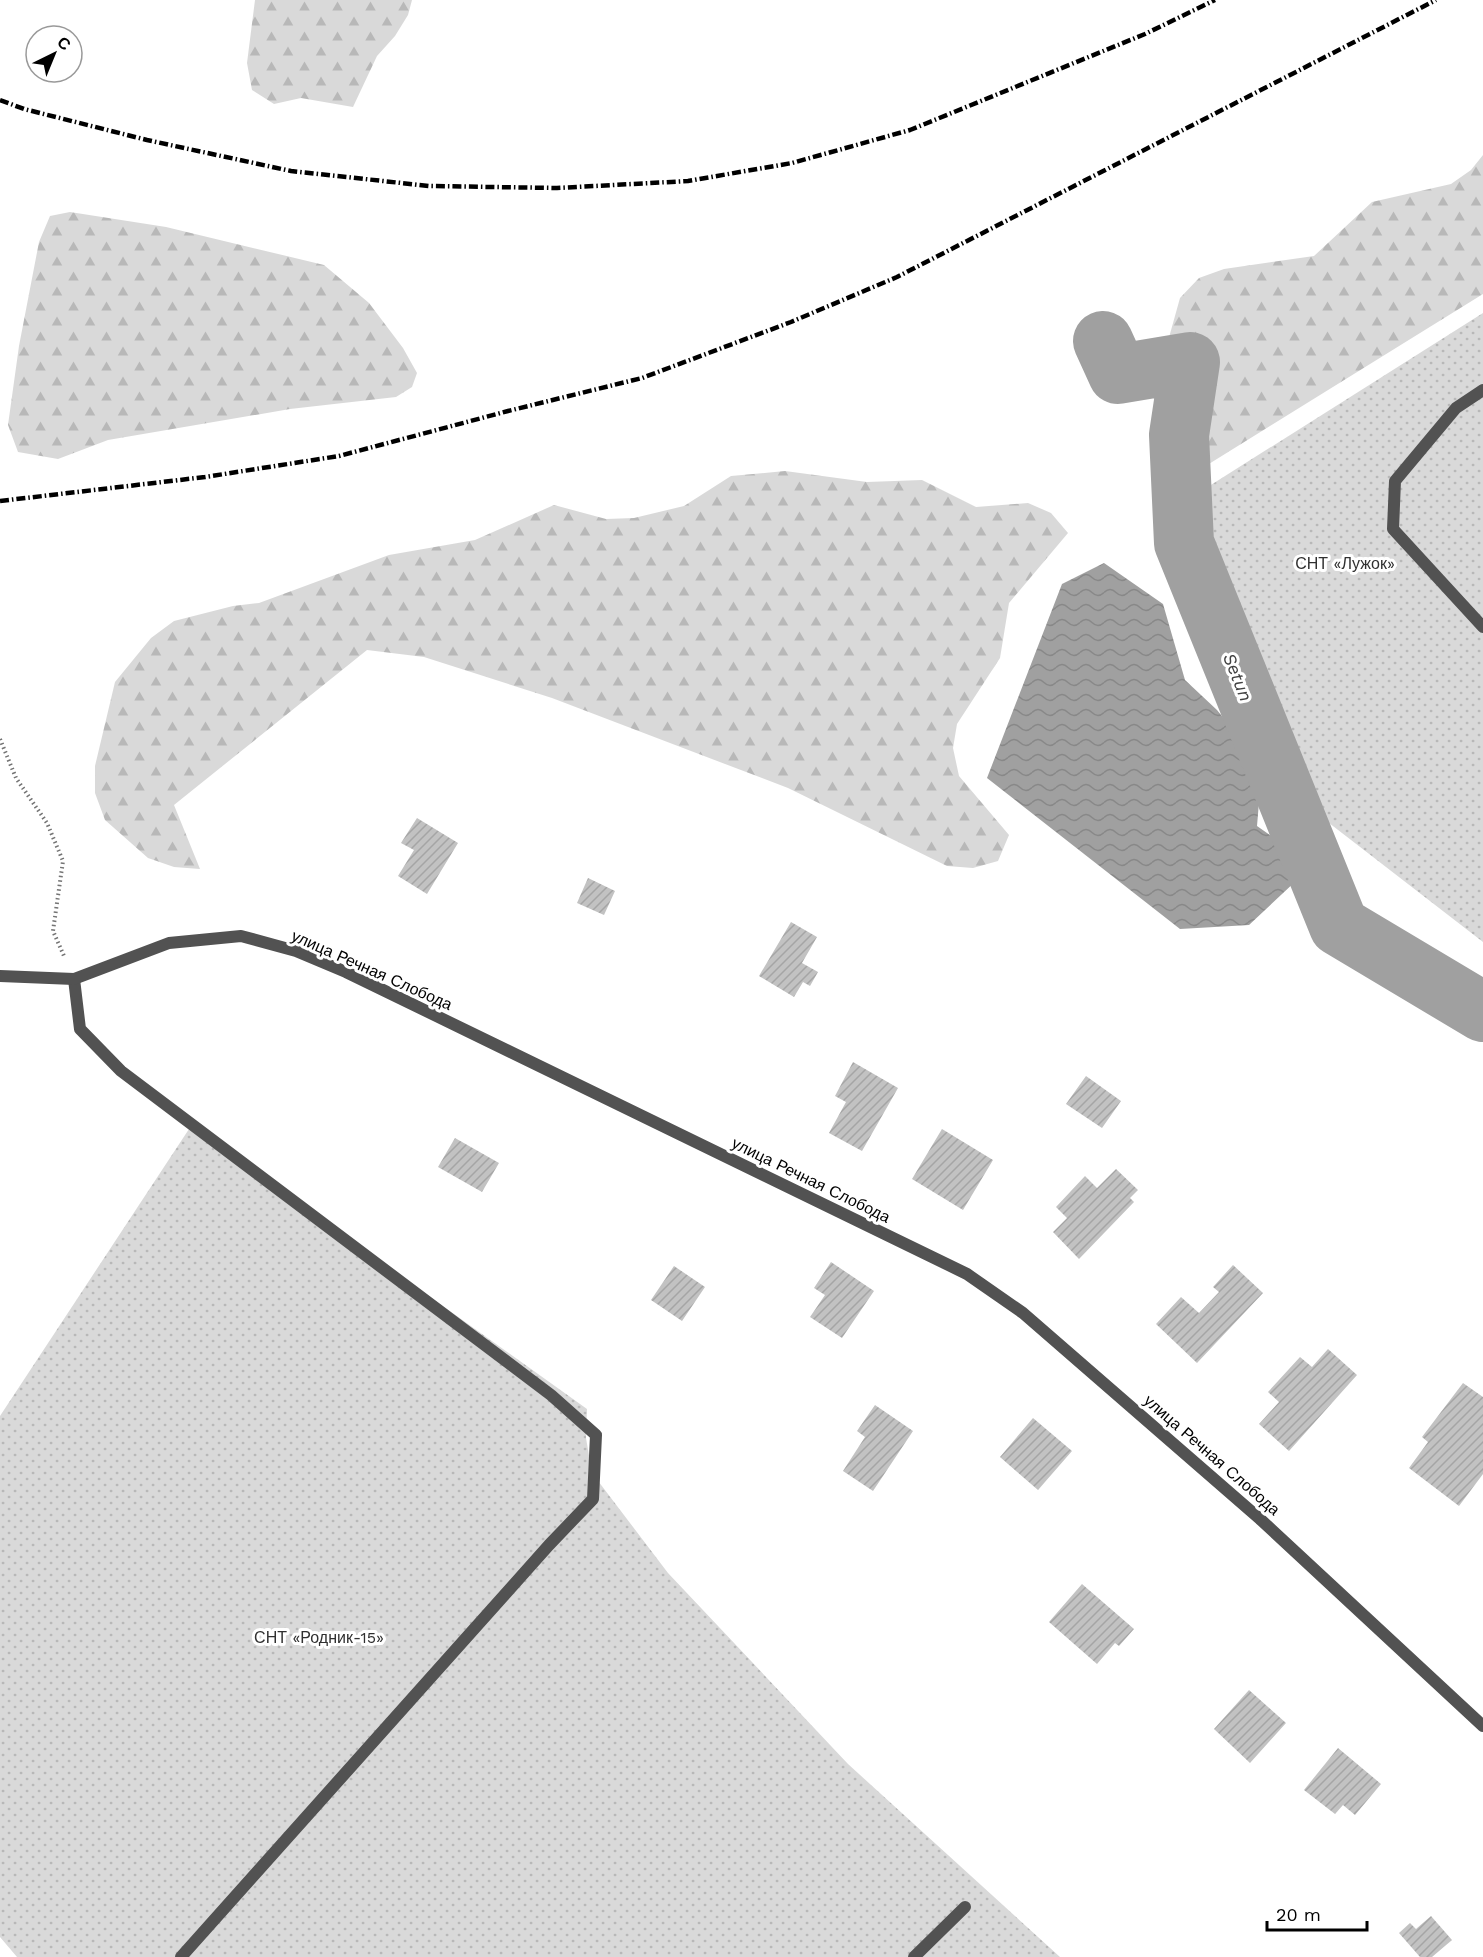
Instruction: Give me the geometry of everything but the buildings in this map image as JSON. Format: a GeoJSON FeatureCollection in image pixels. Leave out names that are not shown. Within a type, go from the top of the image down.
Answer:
{"type":"FeatureCollection","features":[{"type":"Feature","properties":{"kind":"street"},"geometry":{"type":"LineString","coordinates":[[1483,390],[1456,408],[1395,481],[1393,529],[1483,627]]}},
{"type":"Feature","properties":{"kind":"street","name":"улица Речная Слобода"},"geometry":{"type":"LineString","coordinates":[[0,976],[74,979],[169,943],[241,936],[296,951],[398,998],[967,1274],[1023,1312],[1260,1519],[1483,1726]]}},
{"type":"Feature","properties":{"kind":"street"},"geometry":{"type":"LineString","coordinates":[[74,979],[80,1029],[121,1071],[551,1395],[596,1435],[593,1499],[549,1545],[181,1957]]}},
{"type":"Feature","properties":{"kind":"street"},"geometry":{"type":"LineString","coordinates":[[914,1957],[965,1907]]}},
{"type":"Feature","properties":{"kind":"path"},"geometry":{"type":"LineString","coordinates":[[0,739],[16,778],[47,823],[63,861],[53,931],[74,979]]}},
{"type":"Feature","properties":{"kind":"green space"},"geometry":{"type":"Polygon","coordinates":[[[255,0],[412,0],[408,15],[395,36],[377,56],[353,107],[301,98],[274,104],[252,90],[247,63],[255,0]]]}},
{"type":"Feature","properties":{"kind":"green space"},"geometry":{"type":"Polygon","coordinates":[[[1483,155],[1483,294],[1196,472],[1185,446],[1186,421],[1158,377],[1180,298],[1199,278],[1224,269],[1314,256],[1372,202],[1451,184],[1471,170],[1483,155]]]}},
{"type":"Feature","properties":{"kind":"green space"},"geometry":{"type":"Polygon","coordinates":[[[70,212],[166,227],[324,265],[369,303],[403,348],[417,373],[412,387],[396,397],[290,409],[108,440],[58,459],[18,452],[8,425],[19,346],[39,242],[50,216],[70,212]]]}},
{"type":"Feature","properties":{"kind":"green space","name":"СНТ «Лужок»"},"geometry":{"type":"Polygon","coordinates":[[[1483,313],[1483,942],[1320,816],[1165,514],[1483,313]]]}},
{"type":"Feature","properties":{"kind":"green space"},"geometry":{"type":"Polygon","coordinates":[[[785,471],[867,482],[922,480],[976,507],[1028,503],[1051,513],[1068,533],[1009,603],[1000,658],[957,724],[953,748],[959,776],[1009,835],[998,861],[973,868],[947,866],[788,788],[552,698],[424,657],[367,650],[174,805],[200,869],[174,867],[148,858],[105,820],[95,793],[95,766],[115,682],[151,638],[174,621],[233,606],[259,603],[389,555],[475,540],[554,505],[606,519],[634,518],[684,506],[731,476],[785,471]]]}},
{"type":"Feature","properties":{"kind":"green space","name":"СНТ «Родник-15»"},"geometry":{"type":"Polygon","coordinates":[[[191,1126],[587,1409],[586,1438],[592,1473],[668,1573],[848,1764],[1060,1957],[17,1957],[0,1937],[0,1416],[191,1126]]]}},
{"type":"Feature","properties":{"kind":"water"},"geometry":{"type":"Polygon","coordinates":[[[1104,563],[1163,604],[1185,680],[1217,710],[1262,766],[1257,826],[1313,865],[1249,925],[1180,929],[987,778],[1062,584],[1104,563]]]}},
{"type":"Feature","properties":{"kind":"waterway","name":"Setun"},"geometry":{"type":"LineString","coordinates":[[1103,341],[1118,374],[1190,362],[1179,435],[1184,543],[1339,926],[1483,1012]]}},
{"type":"Feature","properties":{"kind":"railway"},"geometry":{"type":"LineString","coordinates":[[0,100],[24,109],[147,140],[291,171],[429,186],[557,188],[688,181],[792,163],[910,130],[1145,34],[1215,0]]}},
{"type":"Feature","properties":{"kind":"railway"},"geometry":{"type":"LineString","coordinates":[[0,501],[205,477],[339,456],[642,378],[791,322],[897,277],[1436,0]]}}]}
